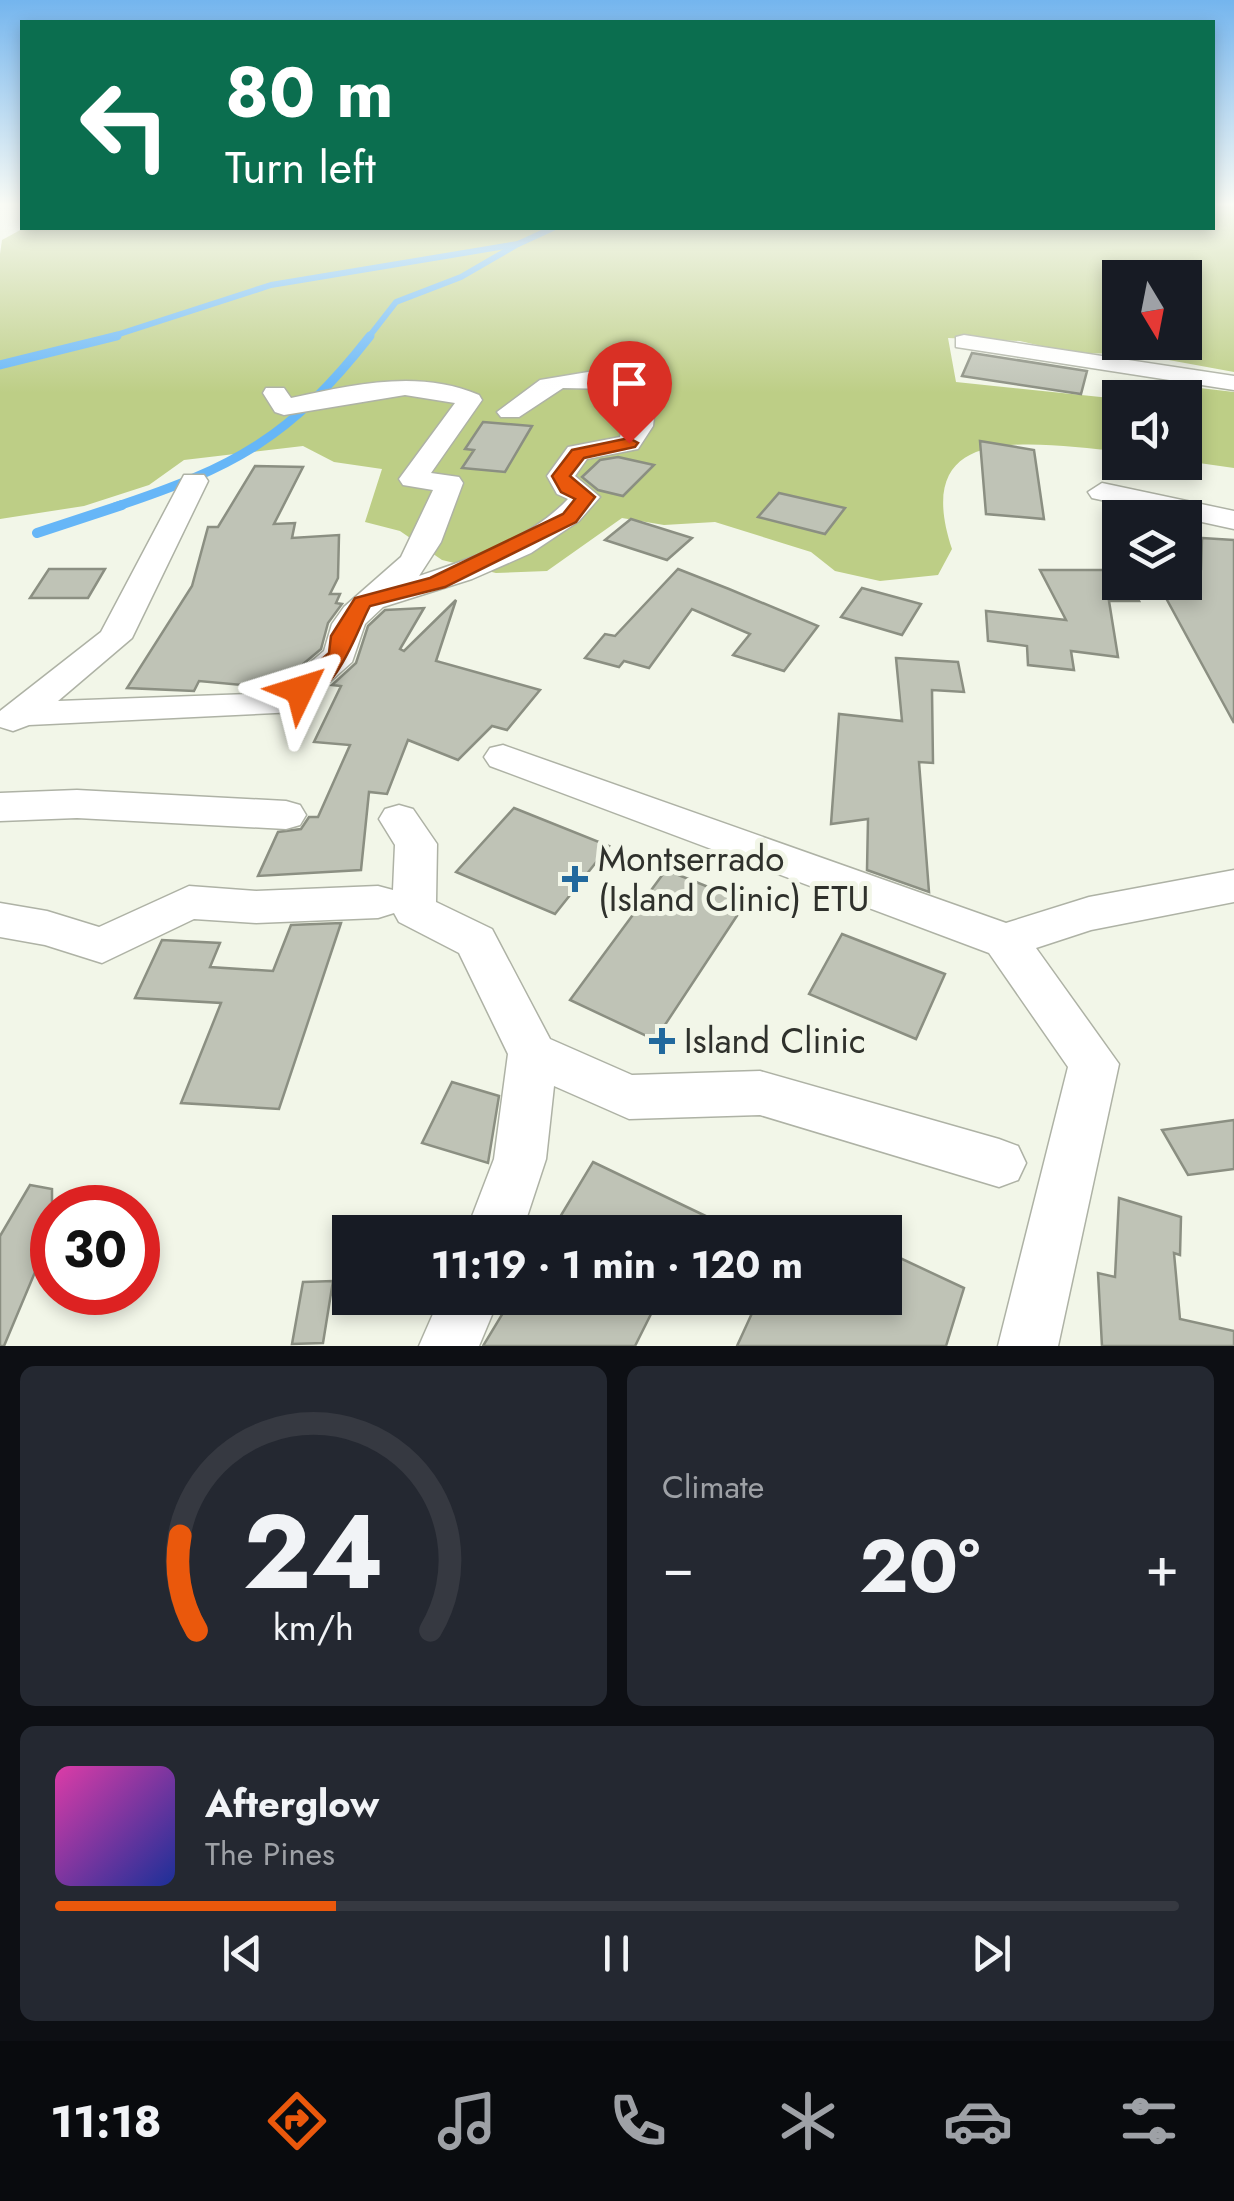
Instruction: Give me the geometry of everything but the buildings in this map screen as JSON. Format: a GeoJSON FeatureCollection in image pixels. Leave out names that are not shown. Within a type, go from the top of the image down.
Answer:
{"type":"FeatureCollection","features":[{"type":"Feature","properties":{"kind":"street"},"geometry":{"type":"LineString","coordinates":[[964,342],[1234,383]]}},
{"type":"Feature","properties":{"kind":"street"},"geometry":{"type":"LineString","coordinates":[[362,602],[438,582],[570,518],[586,497],[567,488],[561,476],[578,454],[629,443],[640,426],[642,408],[622,382],[582,379],[548,382],[510,412]]}},
{"type":"Feature","properties":{"kind":"street"},"geometry":{"type":"LineString","coordinates":[[9,722],[283,704],[340,655],[342,636],[362,602],[403,576],[434,529],[450,483],[413,479],[470,400],[452,389],[400,389],[284,408],[275,393]]}},
{"type":"Feature","properties":{"kind":"street"},"geometry":{"type":"LineString","coordinates":[[9,722],[115,638],[194,481]]}},
{"type":"Feature","properties":{"kind":"street"},"geometry":{"type":"LineString","coordinates":[[1102,492],[1234,520]]}},
{"type":"Feature","properties":{"kind":"street"},"geometry":{"type":"LineString","coordinates":[[503,756],[1004,940],[1094,1064],[1028,1346]]}},
{"type":"Feature","properties":{"kind":"street"},"geometry":{"type":"LineString","coordinates":[[0,807],[76,804],[286,815]]}},
{"type":"Feature","properties":{"kind":"street"},"geometry":{"type":"LineString","coordinates":[[399,820],[416,844],[414,910],[476,941],[533,1054],[520,1160],[500,1215]]}},
{"type":"Feature","properties":{"kind":"street"},"geometry":{"type":"LineString","coordinates":[[1004,940],[1089,914],[1234,886]]}},
{"type":"Feature","properties":{"kind":"street"},"geometry":{"type":"LineString","coordinates":[[0,920],[47,928],[102,946],[189,902],[256,907],[378,902]]}},
{"type":"Feature","properties":{"kind":"street"},"geometry":{"type":"LineString","coordinates":[[533,1054],[629,1097],[760,1094],[1000,1163]]}},
{"type":"Feature","properties":{"kind":"street"},"geometry":{"type":"LineString","coordinates":[[449,1346],[463,1315]]}},
{"type":"Feature","properties":{"kind":"green space"},"geometry":{"type":"Polygon","coordinates":[[[0,268],[1102,268],[1102,353],[1071,353],[1020,341],[948,338],[956,382],[1102,397],[1102,449],[1019,445],[989,448],[964,458],[948,477],[943,507],[952,549],[938,575],[880,581],[835,571],[811,552],[715,522],[664,525],[622,518],[547,571],[496,573],[442,560],[400,531],[365,522],[382,469],[334,462],[303,446],[184,460],[149,485],[84,506],[0,519],[0,268]]]}},
{"type":"Feature","properties":{"kind":"green space"},"geometry":{"type":"Polygon","coordinates":[[[1202,268],[1234,268],[1234,372],[1169,360],[1202,360],[1202,268]]]}},
{"type":"Feature","properties":{"kind":"green space"},"geometry":{"type":"Polygon","coordinates":[[[1202,388],[1234,392],[1234,468],[1202,463],[1202,388]]]}},
{"type":"Feature","properties":{"kind":"waterway"},"geometry":{"type":"LineString","coordinates":[[107,338],[271,285],[375,268]]}},
{"type":"Feature","properties":{"kind":"waterway"},"geometry":{"type":"LineString","coordinates":[[368,338],[396,302],[477,268]]}},
{"type":"Feature","properties":{"kind":"waterway"},"geometry":{"type":"LineString","coordinates":[[0,365],[117,336]]}},
{"type":"Feature","properties":{"kind":"waterway"},"geometry":{"type":"LineString","coordinates":[[115,507],[194,478],[258,445],[313,400],[370,336]]}},
{"type":"Feature","properties":{"kind":"waterway"},"geometry":{"type":"LineString","coordinates":[[37,533],[122,505]]}},
{"type":"Feature","properties":{"kind":"place","name":"Montserrado (Island Clinic) ETU"},"geometry":{"type":"Point","coordinates":[575,879]}},
{"type":"Feature","properties":{"kind":"place","name":"Island Clinic"},"geometry":{"type":"Point","coordinates":[662,1041]}},
{"type":"Feature","properties":{"kind":"route"},"geometry":{"type":"LineString","coordinates":[[300,690],[312,684],[340,655],[342,636],[362,602],[438,582],[570,518],[586,497],[567,488],[561,476],[578,454],[629,443]]}}]}
